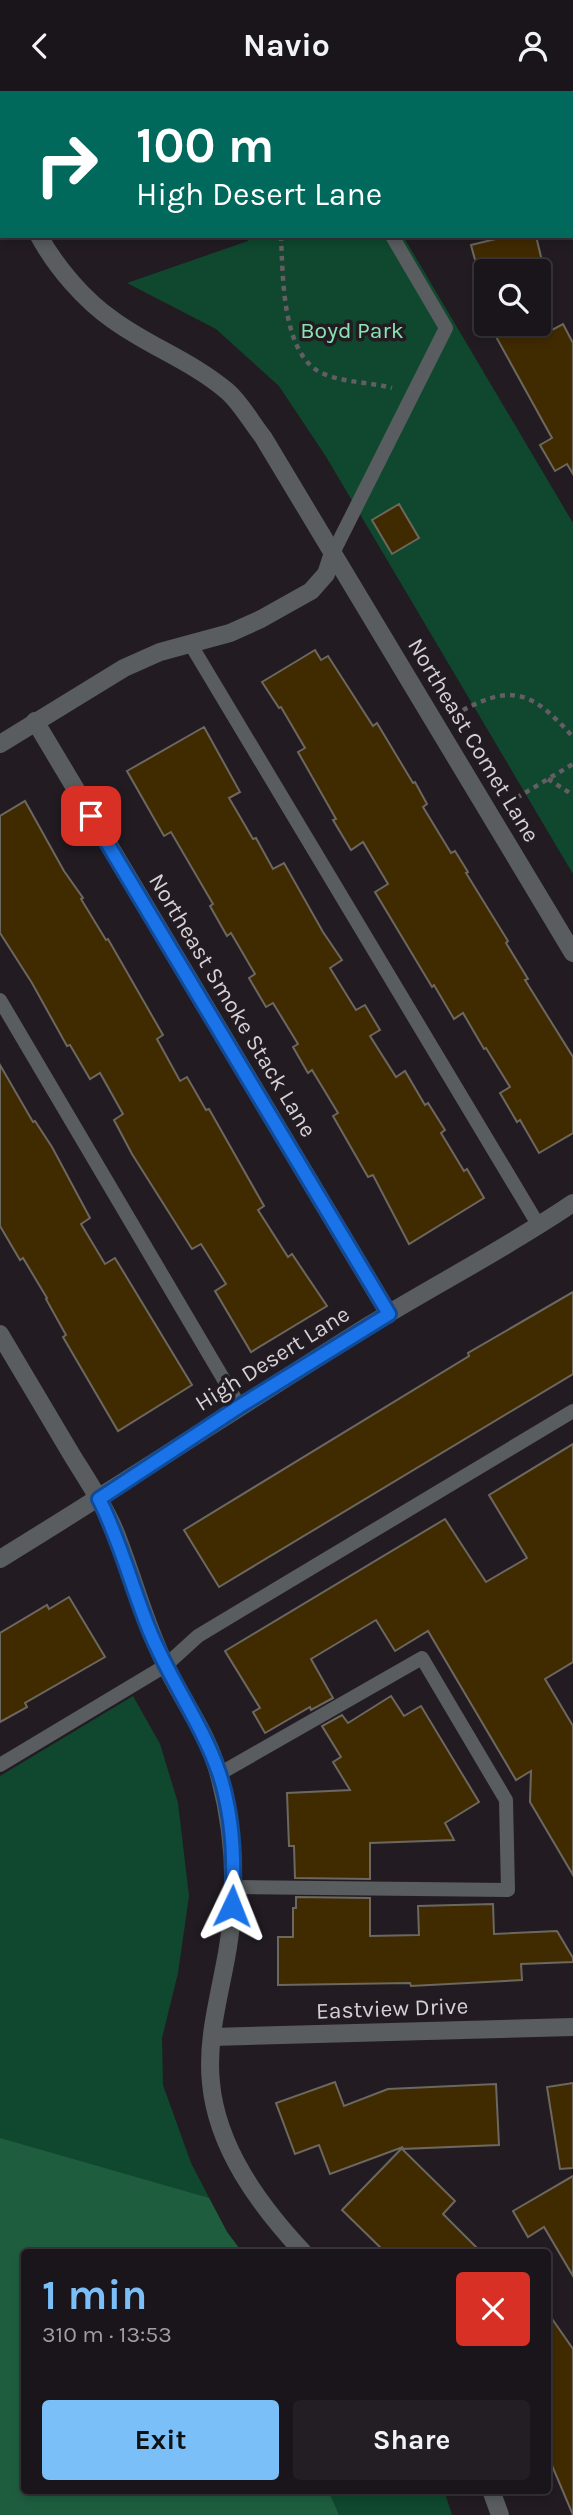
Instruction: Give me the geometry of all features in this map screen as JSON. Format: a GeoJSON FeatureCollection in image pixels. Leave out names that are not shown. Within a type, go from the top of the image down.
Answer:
{"type":"FeatureCollection","features":[{"type":"Feature","properties":{"kind":"street","name":"Northeast Comet Lane"},"geometry":{"type":"LineString","coordinates":[[40,238],[78,288],[112,320],[193,365],[229,393],[263,437],[573,953]]}},
{"type":"Feature","properties":{"kind":"street"},"geometry":{"type":"LineString","coordinates":[[0,744],[124,668],[160,652],[230,633],[311,591],[326,575],[333,553]]}},
{"type":"Feature","properties":{"kind":"street","name":"Northeast Smoke Stack Lane"},"geometry":{"type":"LineString","coordinates":[[35,721],[389,1314]]}},
{"type":"Feature","properties":{"kind":"street","name":"High Desert Lane"},"geometry":{"type":"LineString","coordinates":[[0,1559],[99,1499],[240,1406],[389,1314],[540,1226],[573,1203]]}},
{"type":"Feature","properties":{"kind":"street"},"geometry":{"type":"LineString","coordinates":[[0,1334],[115,1530],[139,1605],[165,1666],[197,1724],[219,1774],[228,1810],[233,1887],[229,1944],[212,2037],[211,2083],[219,2125],[245,2180],[278,2226],[300,2249]]}},
{"type":"Feature","properties":{"kind":"street","name":"Eastview Drive"},"geometry":{"type":"LineString","coordinates":[[212,2037],[573,2027]]}},
{"type":"Feature","properties":{"kind":"street"},"geometry":{"type":"LineString","coordinates":[[492,2494],[500,2515]]}},
{"type":"Feature","properties":{"kind":"lane"},"geometry":{"type":"LineString","coordinates":[[333,553],[446,328],[394,238]]}},
{"type":"Feature","properties":{"kind":"lane"},"geometry":{"type":"LineString","coordinates":[[191,645],[540,1226]]}},
{"type":"Feature","properties":{"kind":"lane"},"geometry":{"type":"LineString","coordinates":[[0,1000],[240,1406]]}},
{"type":"Feature","properties":{"kind":"lane"},"geometry":{"type":"LineString","coordinates":[[0,1765],[165,1666],[198,1636],[573,1411]]}},
{"type":"Feature","properties":{"kind":"lane"},"geometry":{"type":"LineString","coordinates":[[219,1774],[422,1658],[506,1800],[508,1889],[233,1887]]}},
{"type":"Feature","properties":{"kind":"path"},"geometry":{"type":"LineString","coordinates":[[281,238],[286,316],[305,358],[320,373],[389,387],[413,395]]}},
{"type":"Feature","properties":{"kind":"path"},"geometry":{"type":"LineString","coordinates":[[436,725],[487,697],[514,695],[523,696],[538,704],[573,737]]}},
{"type":"Feature","properties":{"kind":"path"},"geometry":{"type":"LineString","coordinates":[[490,814],[573,764]]}},
{"type":"Feature","properties":{"kind":"path"},"geometry":{"type":"LineString","coordinates":[[548,779],[573,795]]}},
{"type":"Feature","properties":{"kind":"green space","name":"Boyd Park"},"geometry":{"type":"Polygon","coordinates":[[[247,238],[404,238],[573,523],[573,874],[325,455],[279,386],[216,329],[127,283],[248,241],[247,238]]]}},
{"type":"Feature","properties":{"kind":"green space"},"geometry":{"type":"Polygon","coordinates":[[[133,1696],[160,1744],[178,1803],[189,1896],[178,1973],[162,2038],[163,2085],[191,2163],[227,2232],[240,2249],[21,2249],[21,2494],[445,2494],[452,2515],[0,2515],[0,1776],[133,1696]]]}},
{"type":"Feature","properties":{"kind":"green space"},"geometry":{"type":"Polygon","coordinates":[[[0,2138],[209,2198],[227,2232],[240,2249],[21,2249],[21,2494],[330,2494],[339,2515],[0,2515],[0,2138]]]}},
{"type":"Feature","properties":{"kind":"building"},"geometry":{"type":"Polygon","coordinates":[[[500,238],[536,238],[542,259],[475,259],[471,245],[500,238]]]}},
{"type":"Feature","properties":{"kind":"building"},"geometry":{"type":"Polygon","coordinates":[[[563,324],[573,343],[573,474],[567,464],[555,471],[540,445],[552,438],[496,336],[551,336],[551,328],[563,324]]]}},
{"type":"Feature","properties":{"kind":"building"},"geometry":{"type":"Polygon","coordinates":[[[399,504],[419,538],[392,554],[372,520],[399,504]]]}},
{"type":"Feature","properties":{"kind":"building"},"geometry":{"type":"Polygon","coordinates":[[[315,650],[321,660],[328,656],[373,726],[377,723],[413,783],[415,782],[427,804],[423,807],[451,853],[455,851],[468,872],[466,873],[508,941],[506,943],[528,979],[525,980],[573,1057],[573,1133],[539,1153],[500,1093],[510,1087],[486,1048],[484,1049],[463,1013],[454,1019],[375,892],[388,884],[363,842],[351,850],[298,752],[305,748],[281,707],[279,708],[262,682],[315,650]]]}},
{"type":"Feature","properties":{"kind":"building"},"geometry":{"type":"Polygon","coordinates":[[[204,727],[240,792],[229,798],[273,869],[284,863],[342,960],[330,968],[356,1010],[365,1005],[380,1030],[370,1036],[396,1077],[405,1071],[425,1105],[428,1103],[445,1130],[441,1133],[484,1198],[409,1244],[373,1175],[368,1177],[333,1116],[338,1113],[312,1070],[308,1073],[293,1047],[298,1044],[273,1003],[266,1007],[249,978],[255,974],[231,933],[227,936],[210,906],[213,904],[171,832],[164,836],[127,771],[204,727]]]}},
{"type":"Feature","properties":{"kind":"building"},"geometry":{"type":"Polygon","coordinates":[[[25,801],[163,1035],[157,1039],[180,1081],[187,1077],[206,1110],[209,1109],[264,1206],[258,1210],[288,1257],[292,1254],[327,1306],[251,1352],[215,1291],[226,1284],[201,1244],[192,1249],[132,1154],[114,1120],[123,1114],[100,1073],[90,1079],[70,1045],[67,1046],[0,933],[0,816],[25,801]]]}},
{"type":"Feature","properties":{"kind":"building"},"geometry":{"type":"Polygon","coordinates":[[[0,1065],[33,1122],[35,1121],[52,1147],[90,1218],[81,1224],[105,1264],[115,1258],[192,1385],[118,1431],[63,1337],[66,1335],[47,1298],[0,1226],[0,1065]]]}},
{"type":"Feature","properties":{"kind":"building"},"geometry":{"type":"Polygon","coordinates":[[[573,1292],[573,1374],[219,1587],[184,1530],[469,1356],[468,1353],[573,1292]]]}},
{"type":"Feature","properties":{"kind":"building"},"geometry":{"type":"Polygon","coordinates":[[[573,1444],[573,1662],[545,1679],[573,1726],[573,1875],[530,1802],[531,1771],[516,1780],[428,1631],[395,1651],[376,1620],[311,1659],[333,1698],[311,1710],[310,1707],[265,1733],[253,1712],[260,1708],[225,1651],[445,1519],[486,1582],[527,1558],[489,1495],[573,1444]]]}},
{"type":"Feature","properties":{"kind":"building"},"geometry":{"type":"Polygon","coordinates":[[[69,1597],[105,1657],[25,1703],[27,1707],[0,1722],[0,1633],[47,1605],[49,1609],[69,1597]]]}},
{"type":"Feature","properties":{"kind":"building"},"geometry":{"type":"Polygon","coordinates":[[[391,1696],[404,1716],[421,1706],[479,1802],[445,1823],[454,1840],[370,1843],[370,1879],[295,1878],[294,1846],[289,1846],[287,1793],[350,1790],[333,1762],[341,1757],[322,1726],[342,1715],[348,1723],[391,1696]]]}},
{"type":"Feature","properties":{"kind":"building"},"geometry":{"type":"Polygon","coordinates":[[[296,1897],[370,1898],[370,1936],[419,1935],[418,1906],[493,1904],[494,1934],[557,1931],[573,1962],[521,1964],[522,1980],[411,1986],[410,1983],[278,1985],[278,1937],[293,1937],[293,1908],[296,1908],[296,1897]]]}},
{"type":"Feature","properties":{"kind":"building"},"geometry":{"type":"Polygon","coordinates":[[[335,2082],[344,2106],[388,2089],[496,2084],[499,2145],[402,2149],[455,2201],[443,2214],[478,2249],[382,2249],[342,2210],[403,2147],[330,2174],[319,2145],[295,2154],[276,2103],[335,2082]]]}},
{"type":"Feature","properties":{"kind":"building"},"geometry":{"type":"Polygon","coordinates":[[[573,2083],[573,2168],[560,2169],[547,2087],[573,2083]]]}},
{"type":"Feature","properties":{"kind":"building"},"geometry":{"type":"Polygon","coordinates":[[[573,2176],[573,2276],[544,2227],[528,2237],[513,2211],[573,2176]]]}},
{"type":"Feature","properties":{"kind":"building"},"geometry":{"type":"Polygon","coordinates":[[[551,2317],[573,2349],[573,2515],[551,2463],[551,2317]]]}},
{"type":"Feature","properties":{"kind":"route"},"geometry":{"type":"LineString","coordinates":[[91,816],[389,1314],[240,1406],[99,1499],[115,1530],[151,1635],[197,1724],[219,1774],[228,1810],[233,1850],[232,1906]]}}]}
